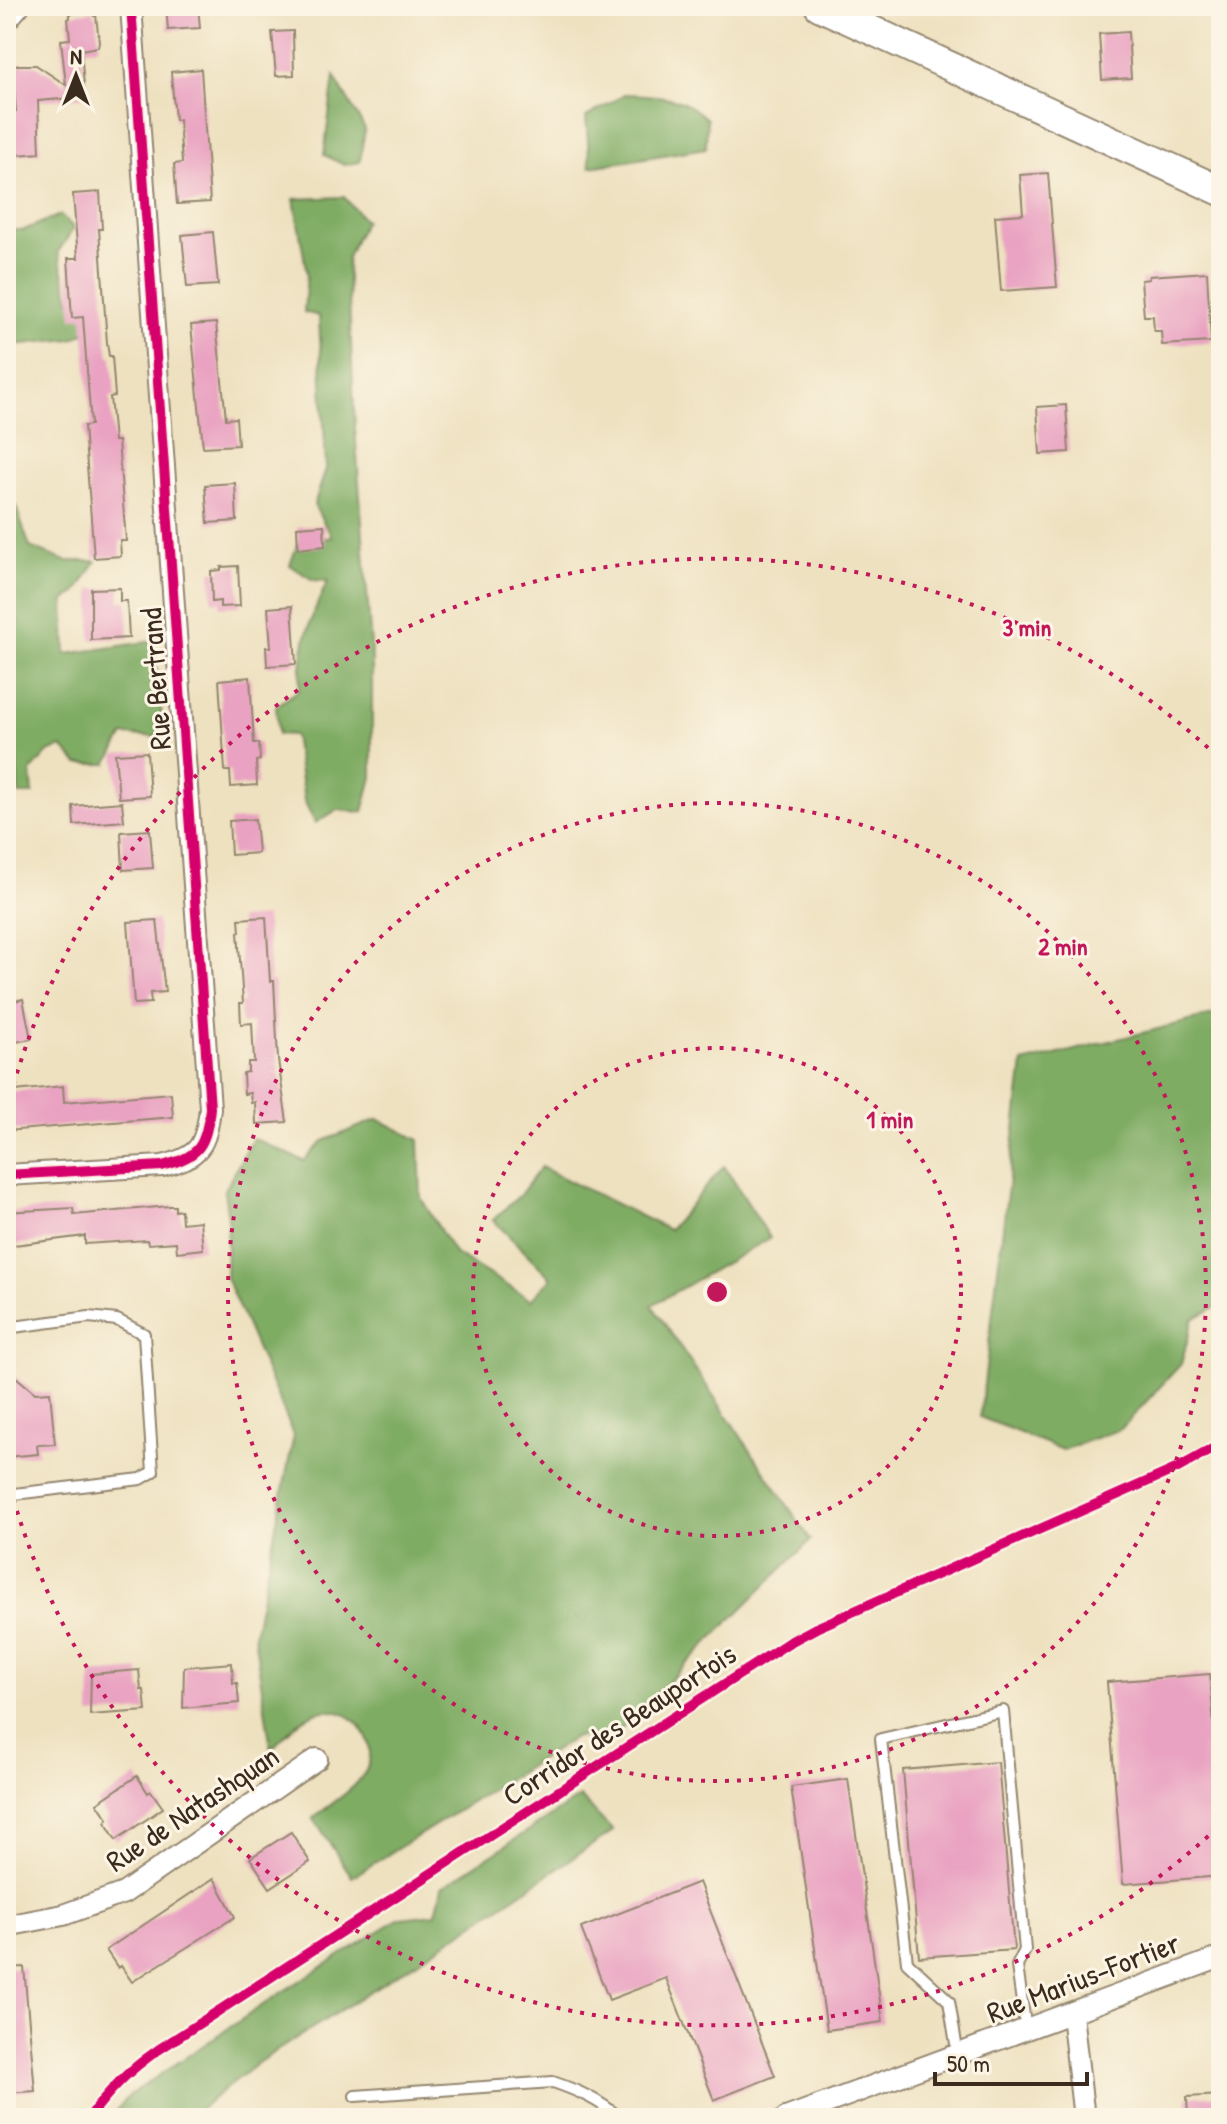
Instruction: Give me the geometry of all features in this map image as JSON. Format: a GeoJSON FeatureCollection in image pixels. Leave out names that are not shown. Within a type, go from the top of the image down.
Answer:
{"type":"FeatureCollection","features":[{"type":"Feature","properties":{"kind":"main road"},"geometry":{"type":"LineString","coordinates":[[819,6],[1221,191]]}},
{"type":"Feature","properties":{"kind":"street"},"geometry":{"type":"LineString","coordinates":[[6,21],[19,6]]}},
{"type":"Feature","properties":{"kind":"street","name":"Rue Bertrand"},"geometry":{"type":"LineString","coordinates":[[6,1175],[174,1163],[186,1160],[201,1147],[208,1129],[210,1108],[131,6]]}},
{"type":"Feature","properties":{"kind":"street","name":"Rue de Natashquan"},"geometry":{"type":"LineString","coordinates":[[6,1926],[63,1915],[124,1893],[317,1759]]}},
{"type":"Feature","properties":{"kind":"street","name":"Rue Marius-Fortier"},"geometry":{"type":"LineString","coordinates":[[786,2118],[1221,1957]]}},
{"type":"Feature","properties":{"kind":"street"},"geometry":{"type":"LineString","coordinates":[[1072,2014],[1084,2118]]}},
{"type":"Feature","properties":{"kind":"lane"},"geometry":{"type":"LineString","coordinates":[[6,1328],[89,1317],[117,1320],[144,1334],[153,1472],[141,1479],[6,1495]]}},
{"type":"Feature","properties":{"kind":"lane"},"geometry":{"type":"LineString","coordinates":[[958,2056],[949,2001],[907,1962],[881,1739],[1003,1711],[1025,1950],[1017,1966],[1026,2031]]}},
{"type":"Feature","properties":{"kind":"lane"},"geometry":{"type":"LineString","coordinates":[[355,2096],[553,2082],[581,2091],[603,2103],[620,2118]]}},
{"type":"Feature","properties":{"kind":"green space"},"geometry":{"type":"Polygon","coordinates":[[[334,76],[365,129],[360,162],[344,165],[324,155],[334,76]]]}},
{"type":"Feature","properties":{"kind":"green space"},"geometry":{"type":"Polygon","coordinates":[[[626,94],[669,98],[697,111],[707,119],[706,148],[590,167],[586,117],[626,94]]]}},
{"type":"Feature","properties":{"kind":"green space"},"geometry":{"type":"Polygon","coordinates":[[[344,197],[365,221],[347,257],[355,428],[372,659],[372,777],[363,812],[337,810],[315,823],[304,800],[294,735],[278,734],[276,706],[299,690],[307,634],[328,581],[313,580],[290,565],[298,543],[332,537],[314,505],[326,469],[319,316],[304,312],[307,274],[294,199],[344,197]]]}},
{"type":"Feature","properties":{"kind":"green space"},"geometry":{"type":"Polygon","coordinates":[[[60,215],[74,228],[58,252],[70,300],[101,324],[72,339],[11,345],[6,342],[6,230],[24,230],[60,215]]]}},
{"type":"Feature","properties":{"kind":"green space"},"geometry":{"type":"Polygon","coordinates":[[[11,493],[30,547],[65,561],[96,561],[77,592],[64,601],[66,654],[154,641],[164,737],[124,735],[107,764],[78,764],[62,747],[48,752],[31,771],[33,794],[19,794],[6,639],[6,495],[11,493]]]}},
{"type":"Feature","properties":{"kind":"green space"},"geometry":{"type":"Polygon","coordinates":[[[1221,1013],[1221,1304],[1193,1319],[1181,1364],[1121,1429],[1062,1450],[980,1417],[1023,1063],[1221,1013]]]}},
{"type":"Feature","properties":{"kind":"green space"},"geometry":{"type":"Polygon","coordinates":[[[378,1119],[419,1140],[421,1198],[454,1253],[531,1300],[551,1278],[493,1220],[520,1195],[541,1167],[669,1230],[724,1166],[770,1238],[652,1305],[811,1540],[614,1736],[576,1737],[352,1877],[313,1818],[348,1791],[365,1772],[370,1748],[360,1726],[340,1713],[315,1713],[303,1719],[271,1749],[254,1635],[294,1435],[226,1278],[228,1219],[224,1191],[253,1138],[304,1161],[323,1141],[378,1119]]]}},
{"type":"Feature","properties":{"kind":"green space"},"geometry":{"type":"Polygon","coordinates":[[[580,1797],[613,1831],[259,2062],[188,2118],[109,2118],[130,2095],[282,1992],[400,1918],[436,1914],[442,1887],[580,1797]]]}},
{"type":"Feature","properties":{"kind":"building"},"geometry":{"type":"Polygon","coordinates":[[[166,6],[198,6],[200,28],[168,30],[166,6]]]}},
{"type":"Feature","properties":{"kind":"building"},"geometry":{"type":"Polygon","coordinates":[[[93,11],[99,42],[98,47],[81,50],[85,97],[38,101],[40,153],[6,156],[6,112],[16,111],[12,65],[36,65],[66,85],[61,40],[70,39],[68,19],[70,14],[93,11]]]}},
{"type":"Feature","properties":{"kind":"building"},"geometry":{"type":"Polygon","coordinates":[[[293,31],[294,75],[276,76],[272,32],[293,31]]]}},
{"type":"Feature","properties":{"kind":"building"},"geometry":{"type":"Polygon","coordinates":[[[1128,32],[1131,78],[1102,80],[1099,34],[1128,32]]]}},
{"type":"Feature","properties":{"kind":"building"},"geometry":{"type":"Polygon","coordinates":[[[201,69],[210,202],[177,204],[174,164],[182,163],[171,72],[201,69]]]}},
{"type":"Feature","properties":{"kind":"building"},"geometry":{"type":"Polygon","coordinates":[[[1048,173],[1057,287],[1001,291],[995,216],[1023,214],[1020,175],[1048,173]]]}},
{"type":"Feature","properties":{"kind":"building"},"geometry":{"type":"Polygon","coordinates":[[[100,192],[102,229],[99,229],[107,343],[109,356],[112,356],[115,396],[110,397],[114,441],[118,441],[126,541],[120,541],[121,556],[94,558],[84,426],[91,425],[83,317],[72,318],[68,258],[78,258],[73,194],[100,192]]]}},
{"type":"Feature","properties":{"kind":"building"},"geometry":{"type":"Polygon","coordinates":[[[213,232],[218,285],[187,287],[182,235],[213,232]]]}},
{"type":"Feature","properties":{"kind":"building"},"geometry":{"type":"Polygon","coordinates":[[[1207,272],[1211,342],[1162,345],[1161,331],[1154,331],[1153,316],[1144,316],[1141,280],[1149,279],[1149,276],[1207,272]]]}},
{"type":"Feature","properties":{"kind":"building"},"geometry":{"type":"Polygon","coordinates":[[[216,323],[226,419],[236,418],[238,445],[203,447],[191,325],[216,323]]]}},
{"type":"Feature","properties":{"kind":"building"},"geometry":{"type":"Polygon","coordinates":[[[1066,405],[1069,452],[1040,454],[1037,407],[1066,405]]]}},
{"type":"Feature","properties":{"kind":"building"},"geometry":{"type":"Polygon","coordinates":[[[235,483],[237,521],[208,523],[205,485],[235,483]]]}},
{"type":"Feature","properties":{"kind":"building"},"geometry":{"type":"Polygon","coordinates":[[[324,525],[325,546],[298,549],[297,527],[324,525]]]}},
{"type":"Feature","properties":{"kind":"building"},"geometry":{"type":"Polygon","coordinates":[[[238,566],[240,606],[220,607],[220,601],[212,602],[211,571],[238,566]]]}},
{"type":"Feature","properties":{"kind":"building"},"geometry":{"type":"Polygon","coordinates":[[[120,588],[120,601],[127,601],[129,638],[91,640],[91,589],[120,588]]]}},
{"type":"Feature","properties":{"kind":"building"},"geometry":{"type":"Polygon","coordinates":[[[292,606],[296,664],[267,666],[266,647],[271,647],[268,608],[292,606]]]}},
{"type":"Feature","properties":{"kind":"building"},"geometry":{"type":"Polygon","coordinates":[[[250,677],[254,743],[259,743],[257,785],[231,787],[230,771],[225,771],[219,680],[250,677]]]}},
{"type":"Feature","properties":{"kind":"building"},"geometry":{"type":"Polygon","coordinates":[[[147,752],[150,796],[119,798],[115,754],[147,752]]]}},
{"type":"Feature","properties":{"kind":"building"},"geometry":{"type":"Polygon","coordinates":[[[122,802],[124,821],[74,825],[73,806],[122,802]]]}},
{"type":"Feature","properties":{"kind":"building"},"geometry":{"type":"Polygon","coordinates":[[[255,819],[258,853],[231,855],[229,821],[255,819]]]}},
{"type":"Feature","properties":{"kind":"building"},"geometry":{"type":"Polygon","coordinates":[[[150,830],[153,868],[123,870],[121,832],[150,830]]]}},
{"type":"Feature","properties":{"kind":"building"},"geometry":{"type":"Polygon","coordinates":[[[266,917],[270,981],[274,981],[278,1060],[287,1122],[256,1124],[255,1102],[251,1103],[250,1093],[244,1094],[243,1073],[248,1072],[248,1062],[254,1062],[252,1023],[241,1024],[240,1003],[243,1003],[238,932],[239,919],[266,917]]]}},
{"type":"Feature","properties":{"kind":"building"},"geometry":{"type":"Polygon","coordinates":[[[157,920],[165,992],[150,993],[151,1003],[134,1004],[128,922],[157,920]]]}},
{"type":"Feature","properties":{"kind":"building"},"geometry":{"type":"Polygon","coordinates":[[[23,999],[31,1039],[6,1044],[6,1003],[23,999]]]}},
{"type":"Feature","properties":{"kind":"building"},"geometry":{"type":"Polygon","coordinates":[[[63,1086],[64,1102],[171,1093],[173,1117],[6,1131],[6,1092],[63,1086]]]}},
{"type":"Feature","properties":{"kind":"building"},"geometry":{"type":"Polygon","coordinates":[[[175,1206],[175,1211],[181,1210],[182,1223],[200,1221],[203,1249],[177,1252],[176,1242],[148,1244],[147,1240],[85,1244],[85,1236],[6,1246],[6,1212],[73,1208],[74,1215],[175,1206]]]}},
{"type":"Feature","properties":{"kind":"building"},"geometry":{"type":"Polygon","coordinates":[[[16,1377],[35,1393],[50,1392],[55,1444],[37,1445],[38,1454],[6,1457],[6,1389],[16,1377]]]}},
{"type":"Feature","properties":{"kind":"building"},"geometry":{"type":"Polygon","coordinates":[[[232,1663],[233,1683],[237,1683],[239,1703],[183,1708],[184,1667],[232,1663]]]}},
{"type":"Feature","properties":{"kind":"building"},"geometry":{"type":"Polygon","coordinates":[[[139,1670],[146,1711],[90,1715],[91,1674],[139,1670]]]}},
{"type":"Feature","properties":{"kind":"building"},"geometry":{"type":"Polygon","coordinates":[[[1210,1674],[1221,1818],[1221,1876],[1123,1884],[1107,1682],[1210,1674]]]}},
{"type":"Feature","properties":{"kind":"building"},"geometry":{"type":"Polygon","coordinates":[[[998,1762],[1014,1950],[919,1957],[903,1770],[998,1762]]]}},
{"type":"Feature","properties":{"kind":"building"},"geometry":{"type":"Polygon","coordinates":[[[137,1776],[163,1808],[116,1840],[105,1822],[108,1819],[97,1803],[137,1776]]]}},
{"type":"Feature","properties":{"kind":"building"},"geometry":{"type":"Polygon","coordinates":[[[848,1779],[883,2022],[827,2030],[791,1787],[848,1779]]]}},
{"type":"Feature","properties":{"kind":"building"},"geometry":{"type":"Polygon","coordinates":[[[291,1832],[310,1862],[270,1888],[250,1858],[291,1832]]]}},
{"type":"Feature","properties":{"kind":"building"},"geometry":{"type":"Polygon","coordinates":[[[214,1878],[235,1917],[132,1982],[106,1950],[214,1878]]]}},
{"type":"Feature","properties":{"kind":"building"},"geometry":{"type":"Polygon","coordinates":[[[699,1882],[775,2076],[714,2100],[666,1978],[609,2000],[581,1928],[699,1882]]]}},
{"type":"Feature","properties":{"kind":"building"},"geometry":{"type":"Polygon","coordinates":[[[24,1967],[35,2091],[6,2093],[6,1968],[24,1967]]]}},
{"type":"Feature","properties":{"kind":"building"},"geometry":{"type":"Polygon","coordinates":[[[1221,2095],[1221,2118],[1188,2118],[1187,2097],[1221,2095]]]}},
{"type":"Feature","properties":{"kind":"cycle path"},"geometry":{"type":"LineString","coordinates":[[6,1175],[162,1166],[175,1162],[199,1148],[210,1108],[131,6]]}},
{"type":"Feature","properties":{"kind":"cycle path","name":"Corridor des Beauportois"},"geometry":{"type":"LineString","coordinates":[[89,2118],[120,2081],[158,2050],[788,1643],[1178,1468],[1221,1444]]}}]}
